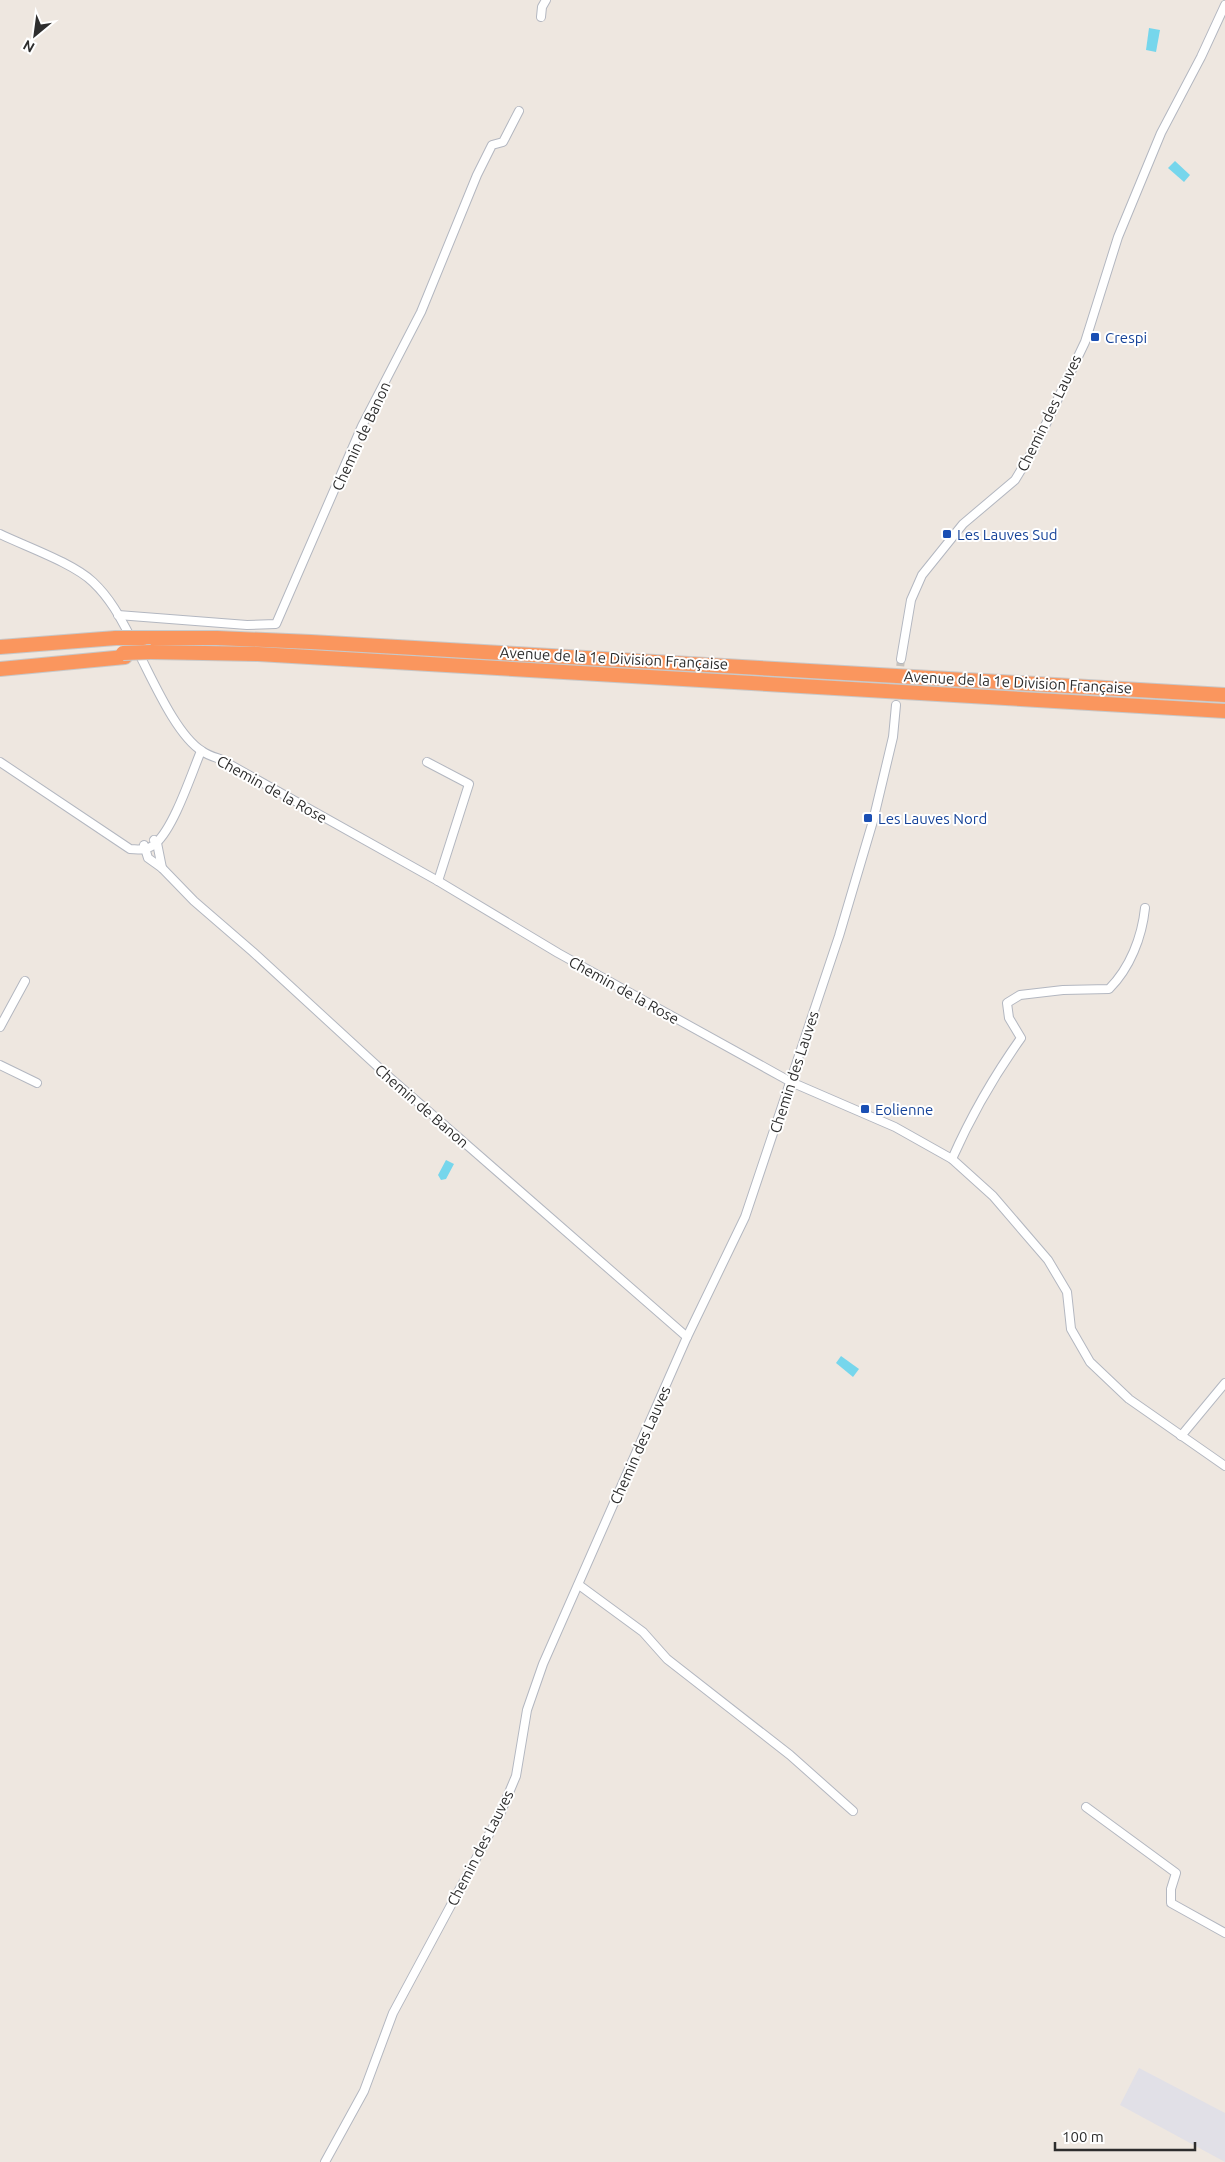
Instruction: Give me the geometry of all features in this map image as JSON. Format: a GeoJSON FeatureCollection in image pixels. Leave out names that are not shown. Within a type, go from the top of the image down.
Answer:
{"type":"FeatureCollection","features":[{"type":"Feature","properties":{"kind":"highway","name":"Avenue de la 1e Division Française"},"geometry":{"type":"LineString","coordinates":[[0,646],[116,638],[294,641],[1225,695]]}},
{"type":"Feature","properties":{"kind":"highway"},"geometry":{"type":"LineString","coordinates":[[0,641],[76,640]]}},
{"type":"Feature","properties":{"kind":"highway","name":"Avenue de la 1e Division Française"},"geometry":{"type":"LineString","coordinates":[[0,661],[182,652],[434,664],[1225,710]]}},
{"type":"Feature","properties":{"kind":"highway"},"geometry":{"type":"LineString","coordinates":[[0,669],[124,655]]}},
{"type":"Feature","properties":{"kind":"street"},"geometry":{"type":"LineString","coordinates":[[541,17],[542,7],[546,0]]}},
{"type":"Feature","properties":{"kind":"street","name":"Chemin des Lauves"},"geometry":{"type":"LineString","coordinates":[[901,659],[912,600],[922,575],[963,524],[1015,480],[1035,447],[1085,342],[1118,237],[1162,133],[1225,5]]}},
{"type":"Feature","properties":{"kind":"street","name":"Chemin de Banon"},"geometry":{"type":"LineString","coordinates":[[118,614],[247,626],[276,624],[362,426],[421,312],[477,175],[492,145],[503,142],[519,111]]}},
{"type":"Feature","properties":{"kind":"street","name":"Chemin de la Rose"},"geometry":{"type":"LineString","coordinates":[[0,534],[70,567],[93,581],[113,604],[171,714],[201,751],[220,759],[438,881],[558,953],[791,1082],[895,1127],[952,1159],[992,1196],[1048,1260],[1067,1292],[1071,1329],[1090,1362],[1129,1399],[1225,1466]]}},
{"type":"Feature","properties":{"kind":"street","name":"Chemin des Lauves"},"geometry":{"type":"LineString","coordinates":[[325,2162],[364,2091],[393,2014],[500,1814],[516,1776],[527,1710],[534,1688],[687,1337],[745,1217],[839,936],[873,821],[893,737],[896,705]]}},
{"type":"Feature","properties":{"kind":"street"},"geometry":{"type":"LineString","coordinates":[[0,762],[130,849],[144,847],[155,841],[169,825],[201,751]]}},
{"type":"Feature","properties":{"kind":"street"},"geometry":{"type":"LineString","coordinates":[[428,762],[470,784],[438,881]]}},
{"type":"Feature","properties":{"kind":"street"},"geometry":{"type":"LineString","coordinates":[[155,841],[162,868]]}},
{"type":"Feature","properties":{"kind":"street","name":"Chemin de Banon"},"geometry":{"type":"LineString","coordinates":[[144,847],[148,858],[162,868],[194,901],[253,952],[388,1076],[687,1337]]}},
{"type":"Feature","properties":{"kind":"street"},"geometry":{"type":"LineString","coordinates":[[952,1159],[963,1133],[1000,1068],[1021,1038],[1009,1018],[1007,1003],[1020,994],[1063,990],[1109,990],[1121,978],[1130,960],[1144,924],[1145,908]]}},
{"type":"Feature","properties":{"kind":"street"},"geometry":{"type":"LineString","coordinates":[[0,1027],[25,981]]}},
{"type":"Feature","properties":{"kind":"street"},"geometry":{"type":"LineString","coordinates":[[0,1065],[37,1083]]}},
{"type":"Feature","properties":{"kind":"street"},"geometry":{"type":"LineString","coordinates":[[1181,1436],[1225,1383]]}},
{"type":"Feature","properties":{"kind":"street"},"geometry":{"type":"LineString","coordinates":[[579,1585],[643,1632],[667,1658],[790,1755],[853,1811]]}},
{"type":"Feature","properties":{"kind":"street"},"geometry":{"type":"LineString","coordinates":[[1086,1807],[1176,1873],[1171,1889],[1171,1903],[1225,1934]]}},
{"type":"Feature","properties":{"kind":"shaded area"},"geometry":{"type":"Polygon","coordinates":[[[1139,2068],[1225,2113],[1225,2162],[1120,2105],[1139,2068]]]}},
{"type":"Feature","properties":{"kind":"water"},"geometry":{"type":"Polygon","coordinates":[[[1149,28],[1160,30],[1156,52],[1146,50],[1149,28]]]}},
{"type":"Feature","properties":{"kind":"water"},"geometry":{"type":"Polygon","coordinates":[[[1175,161],[1190,175],[1184,182],[1168,168],[1175,161]]]}},
{"type":"Feature","properties":{"kind":"water"},"geometry":{"type":"Polygon","coordinates":[[[446,1160],[454,1164],[446,1179],[441,1180],[438,1175],[446,1160]]]}},
{"type":"Feature","properties":{"kind":"water"},"geometry":{"type":"Polygon","coordinates":[[[841,1356],[859,1369],[853,1377],[836,1363],[841,1356]]]}},
{"type":"Feature","properties":{"kind":"tunnel"},"geometry":{"type":"LineString","coordinates":[[899,678],[901,659]]}},
{"type":"Feature","properties":{"kind":"place","name":"Crespi"},"geometry":{"type":"Point","coordinates":[1095,337]}},
{"type":"Feature","properties":{"kind":"place","name":"Les Lauves Sud"},"geometry":{"type":"Point","coordinates":[947,534]}},
{"type":"Feature","properties":{"kind":"place","name":"Les Lauves Nord"},"geometry":{"type":"Point","coordinates":[868,818]}},
{"type":"Feature","properties":{"kind":"place","name":"Eolienne"},"geometry":{"type":"Point","coordinates":[865,1109]}}]}
